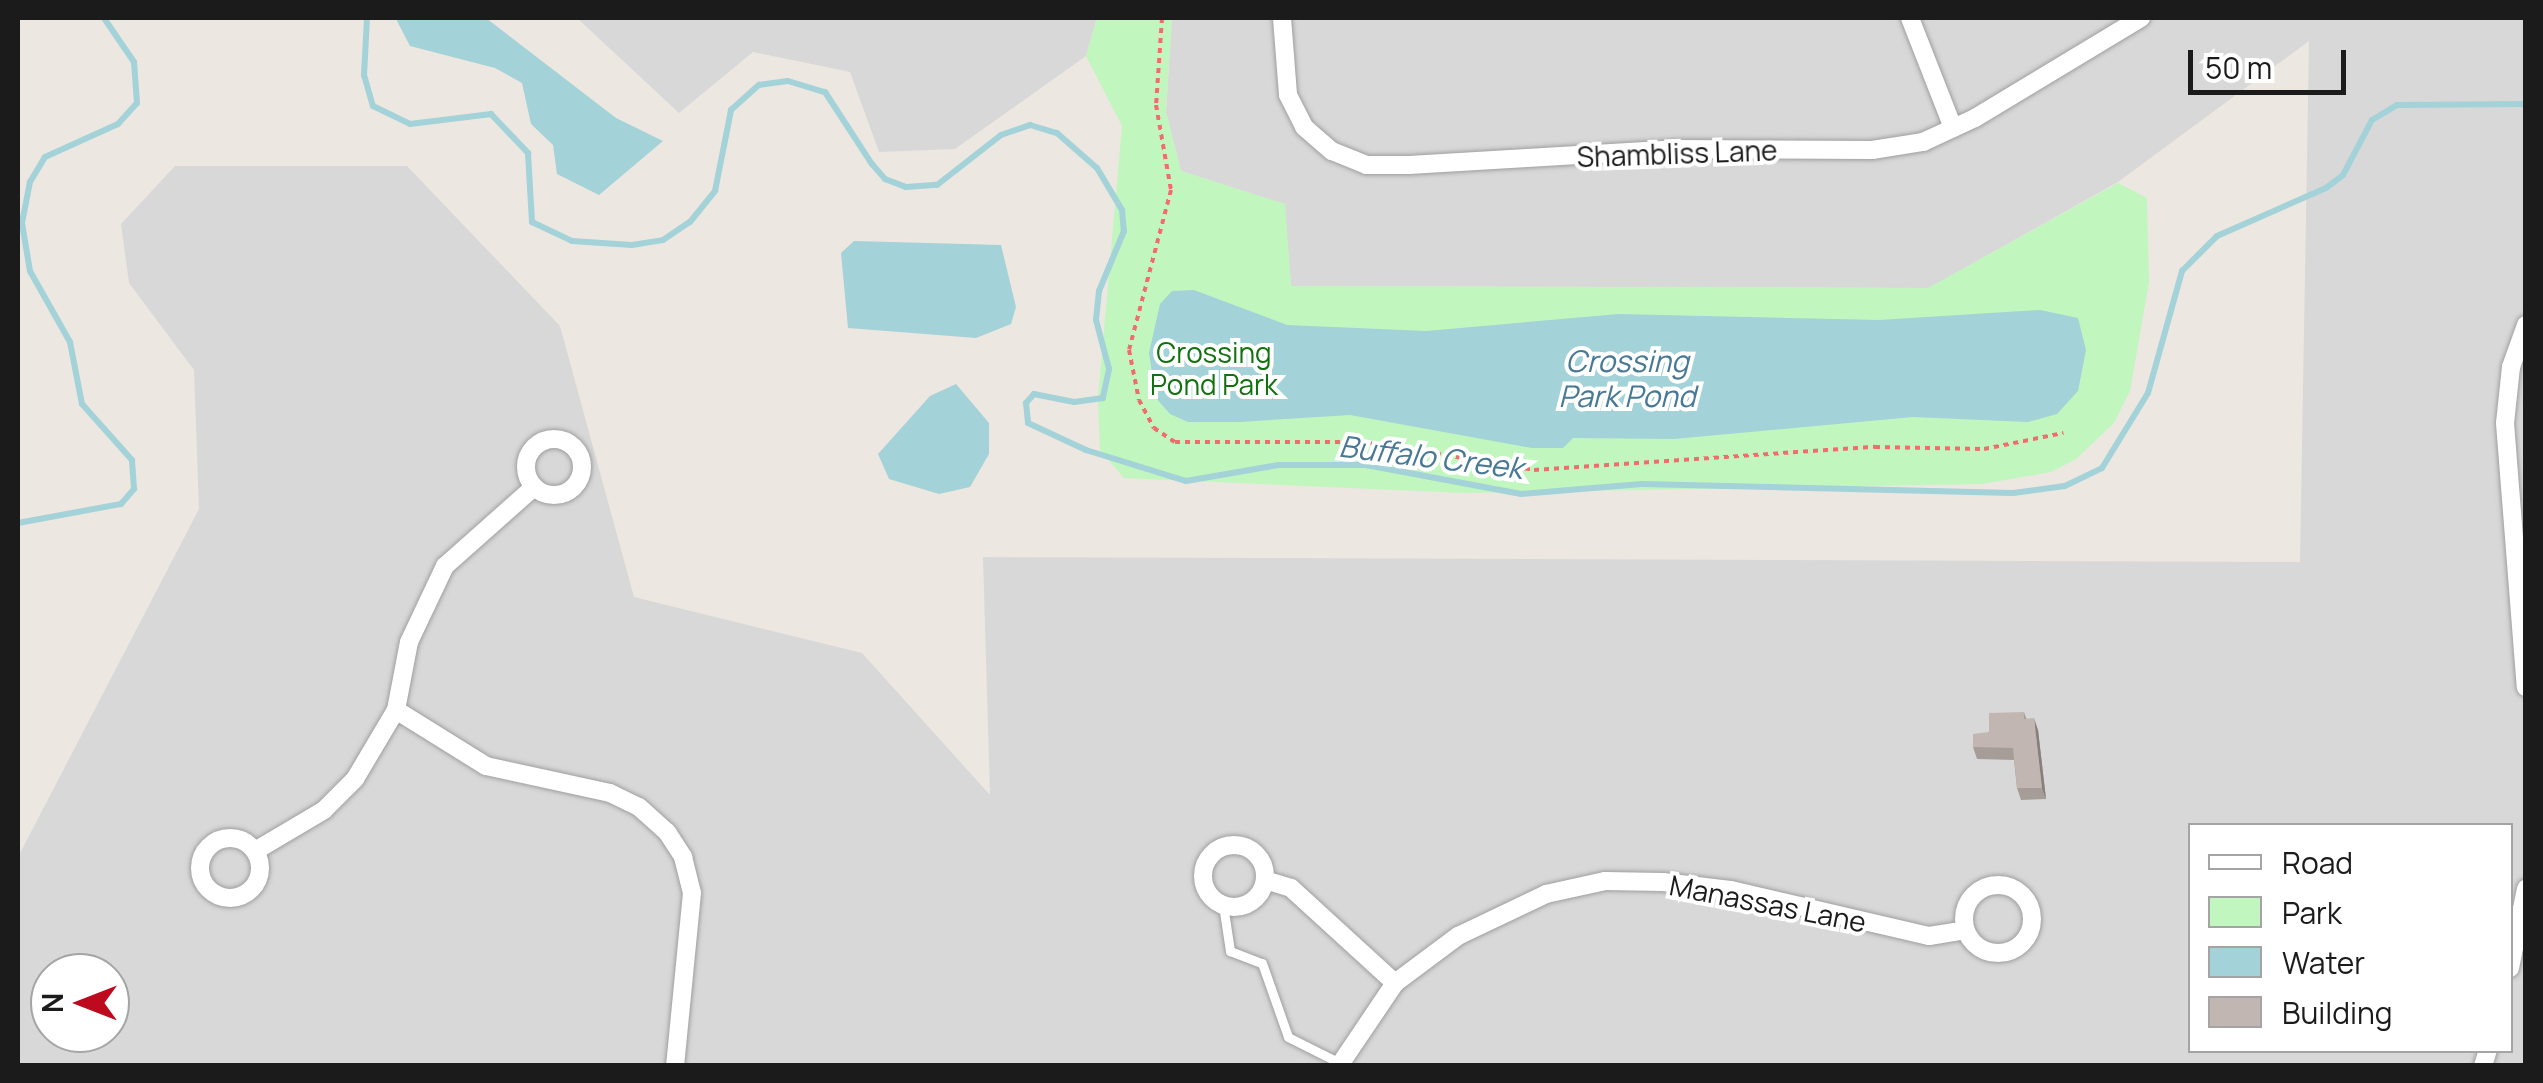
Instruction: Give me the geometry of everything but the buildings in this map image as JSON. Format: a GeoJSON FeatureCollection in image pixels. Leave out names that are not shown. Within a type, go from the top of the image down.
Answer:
{"type":"FeatureCollection","features":[{"type":"Feature","properties":{"kind":"street","name":"Shambliss Lane"},"geometry":{"type":"LineString","coordinates":[[1282,18],[1288,94],[1304,127],[1332,150],[1366,165],[1674,149],[1872,150],[1923,142],[2141,18]]}},
{"type":"Feature","properties":{"kind":"street"},"geometry":{"type":"LineString","coordinates":[[1910,18],[1953,128]]}},
{"type":"Feature","properties":{"kind":"street"},"geometry":{"type":"LineString","coordinates":[[2526,325],[2506,398],[2518,510],[2526,687]]}},
{"type":"Feature","properties":{"kind":"street"},"geometry":{"type":"LineString","coordinates":[[255,851],[324,810],[354,779],[396,710],[409,642],[445,566],[534,487]]}},
{"type":"Feature","properties":{"kind":"street"},"geometry":{"type":"LineString","coordinates":[[396,710],[486,766],[610,793],[640,807],[666,832],[684,857],[692,893],[675,1066]]}},
{"type":"Feature","properties":{"kind":"street"},"geometry":{"type":"LineString","coordinates":[[1247,848],[1261,861],[1265,880],[1246,905],[1222,905],[1204,884],[1205,863],[1218,849],[1247,848]]}},
{"type":"Feature","properties":{"kind":"street"},"geometry":{"type":"LineString","coordinates":[[1265,880],[1291,888],[1395,983]]}},
{"type":"Feature","properties":{"kind":"street","name":"Manassas Lane"},"geometry":{"type":"LineString","coordinates":[[1339,1064],[1395,983],[1502,911],[1605,881],[1731,890],[1928,936],[1966,930]]}},
{"type":"Feature","properties":{"kind":"street"},"geometry":{"type":"LineString","coordinates":[[2513,953],[2526,889]]}},
{"type":"Feature","properties":{"kind":"lane"},"geometry":{"type":"LineString","coordinates":[[1222,905],[1230,952],[1262,963],[1288,1036],[1339,1064]]}},
{"type":"Feature","properties":{"kind":"path"},"geometry":{"type":"LineString","coordinates":[[1162,18],[1156,105],[1171,190],[1129,350],[1139,400],[1154,428],[1175,442],[1367,442],[1534,470],[1876,447],[1984,449],[2062,434]]}},
{"type":"Feature","properties":{"kind":"shaded area"},"geometry":{"type":"Polygon","coordinates":[[[577,18],[1097,18],[1086,56],[955,149],[879,152],[850,72],[753,52],[679,113],[577,18]]]}},
{"type":"Feature","properties":{"kind":"shaded area"},"geometry":{"type":"Polygon","coordinates":[[[1172,18],[2525,18],[2525,1065],[18,1065],[18,857],[199,509],[194,370],[129,283],[121,224],[175,166],[407,166],[560,326],[634,597],[862,653],[990,795],[983,557],[2300,562],[2309,41],[2118,182],[1929,288],[1291,286],[1284,204],[1181,171],[1166,112],[1172,18]]]}},
{"type":"Feature","properties":{"kind":"green space","name":"Crossing Pond Park"},"geometry":{"type":"Polygon","coordinates":[[[1097,18],[1172,18],[1166,112],[1181,171],[1285,204],[1291,286],[1928,288],[2118,183],[2147,198],[2149,282],[2130,391],[2114,423],[2076,459],[2051,472],[1982,484],[1465,493],[1124,478],[1100,450],[1098,398],[1122,126],[1086,56],[1097,18]]]}},
{"type":"Feature","properties":{"kind":"water"},"geometry":{"type":"Polygon","coordinates":[[[486,18],[616,118],[663,141],[599,195],[557,174],[553,145],[531,124],[522,83],[495,68],[410,46],[396,19],[486,18]]]}},
{"type":"Feature","properties":{"kind":"water"},"geometry":{"type":"Polygon","coordinates":[[[854,241],[1001,245],[1016,307],[1011,324],[976,338],[848,328],[841,253],[854,241]]]}},
{"type":"Feature","properties":{"kind":"water","name":"Crossing Park Pond"},"geometry":{"type":"Polygon","coordinates":[[[1194,290],[1287,325],[1426,331],[1619,314],[1879,320],[2040,310],[2078,318],[2086,350],[2078,391],[2057,414],[2028,422],[1913,417],[1674,439],[1573,438],[1563,448],[1532,448],[1350,415],[1188,422],[1170,414],[1156,398],[1149,353],[1160,304],[1172,291],[1194,290]]]}},
{"type":"Feature","properties":{"kind":"water"},"geometry":{"type":"Polygon","coordinates":[[[956,384],[989,423],[989,454],[970,487],[939,494],[889,479],[878,454],[930,396],[956,384]]]}},
{"type":"Feature","properties":{"kind":"waterway","name":"Buffalo Creek"},"geometry":{"type":"LineString","coordinates":[[18,523],[121,504],[134,489],[132,460],[82,404],[70,342],[30,271],[22,223],[30,182],[45,157],[118,124],[137,103],[134,62],[104,18]]}},
{"type":"Feature","properties":{"kind":"waterway","name":"Buffalo Creek"},"geometry":{"type":"LineString","coordinates":[[367,18],[364,75],[373,106],[410,124],[491,114],[528,153],[532,222],[572,241],[632,245],[663,240],[690,222],[715,191],[731,110],[759,85],[788,81],[825,92],[872,164],[885,179],[906,187],[937,185],[1001,135],[1030,125],[1057,133],[1097,168],[1122,210],[1124,231],[1099,291],[1096,320],[1109,369],[1103,398],[1074,402],[1034,394],[1026,403],[1028,423],[1086,450],[1186,481],[1279,465],[1366,465],[1521,494],[1642,484],[2013,493],[2065,486],[2102,468],[2148,393],[2182,271],[2217,236],[2326,188],[2343,175],[2372,120],[2397,105],[2526,104]]}}]}
